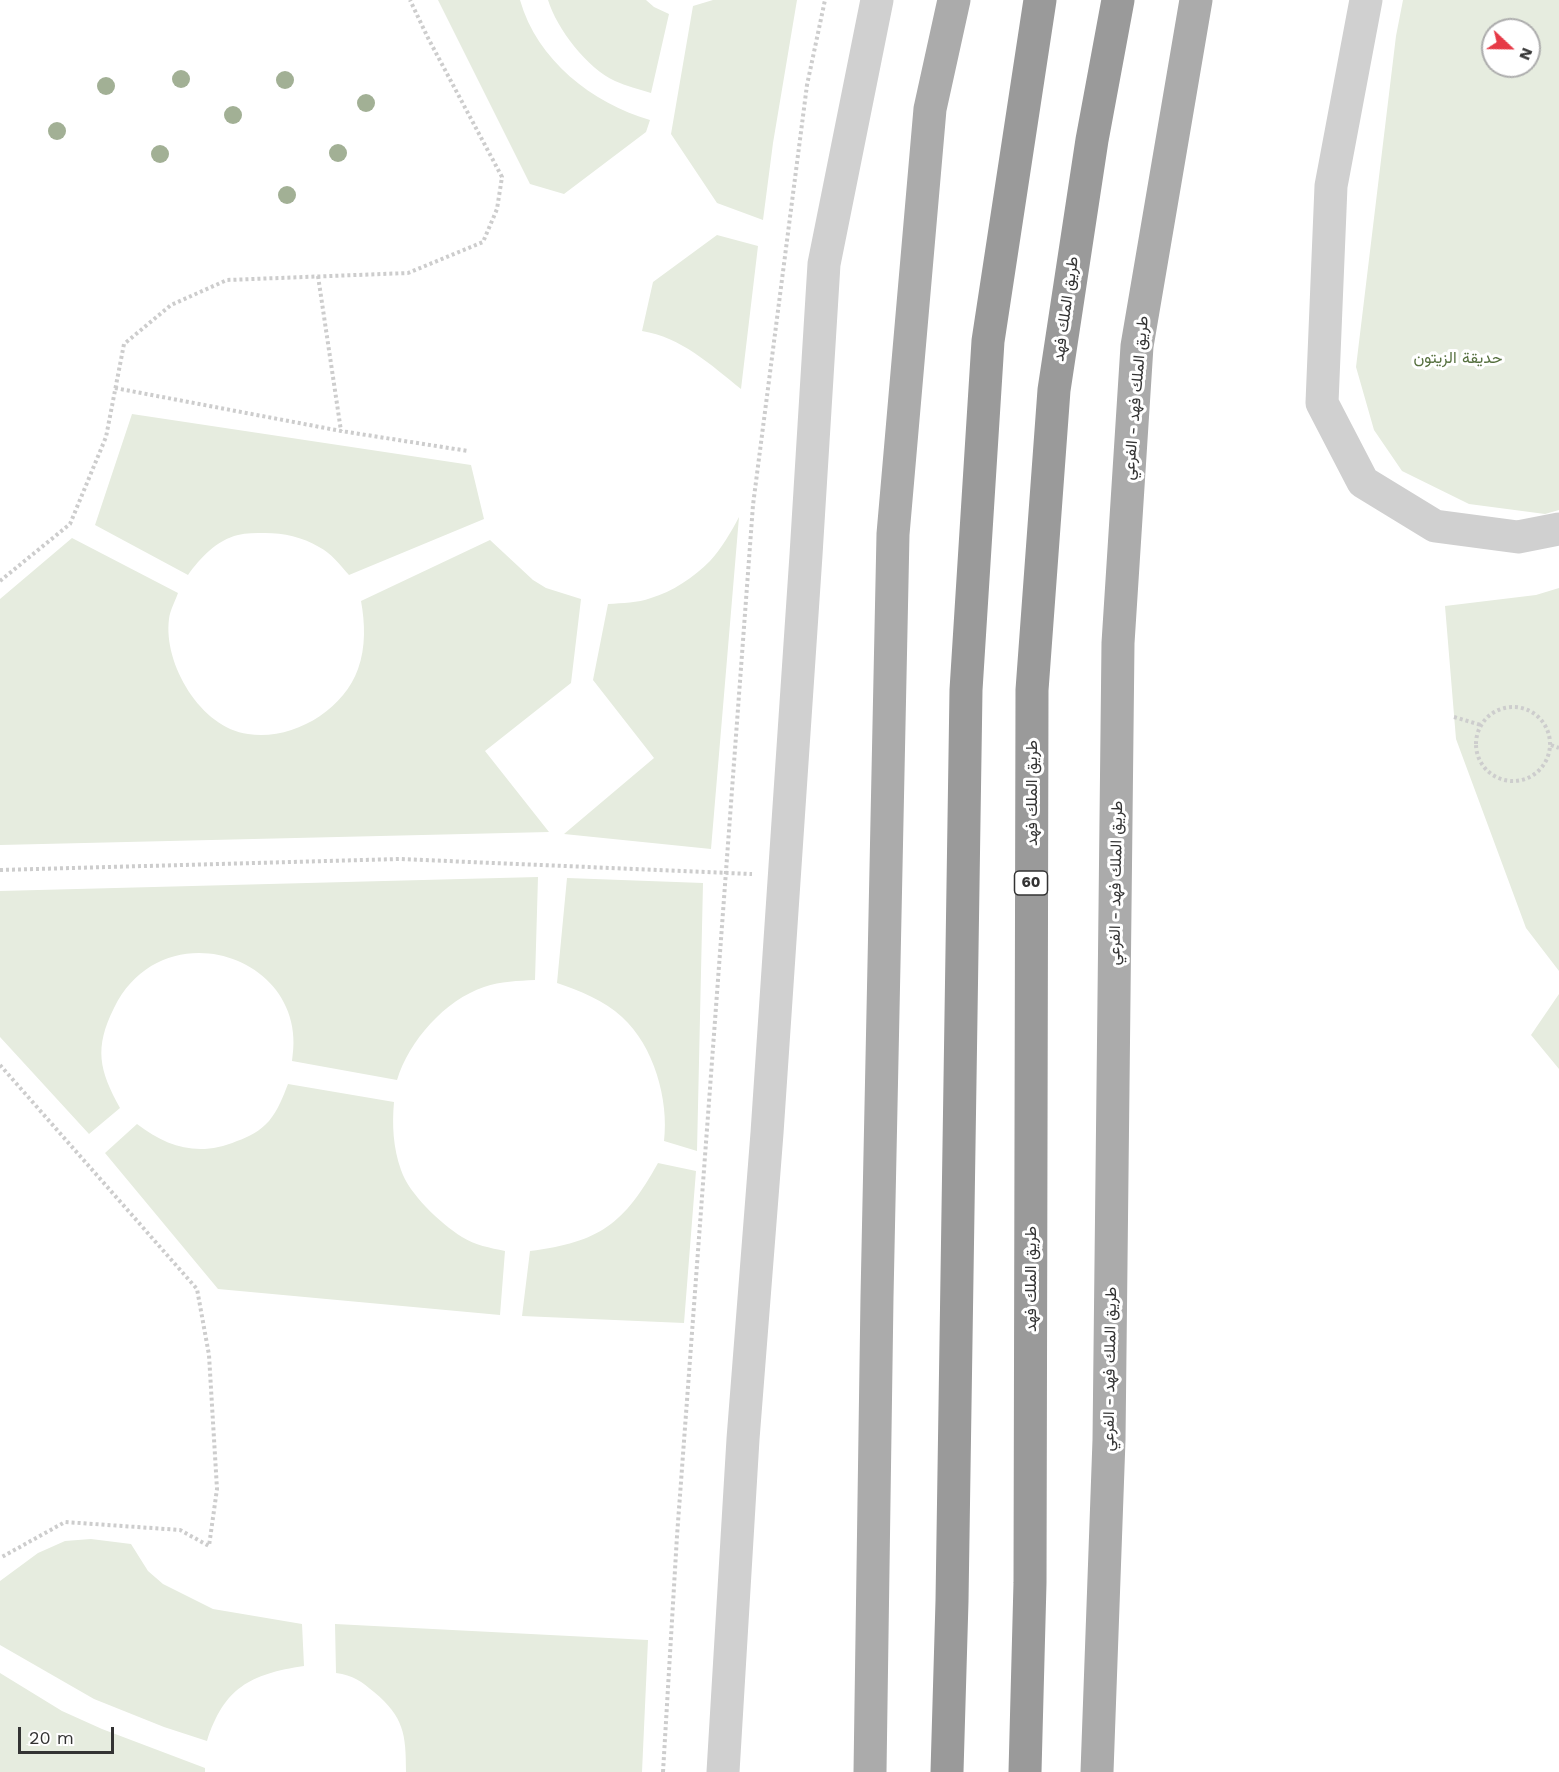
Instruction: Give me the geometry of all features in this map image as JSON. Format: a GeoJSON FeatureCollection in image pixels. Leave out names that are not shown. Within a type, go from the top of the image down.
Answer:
{"type":"FeatureCollection","features":[{"type":"Feature","properties":{"kind":"highway"},"geometry":{"type":"LineString","coordinates":[[947,1772],[952,1601],[967,679],[988,341],[1040,0]]}},
{"type":"Feature","properties":{"kind":"highway","name":"طريق الملك فهد"},"geometry":{"type":"LineString","coordinates":[[1024,1772],[1030,1583],[1032,690],[1054,390],[1092,140],[1118,0]]}},
{"type":"Feature","properties":{"kind":"main road"},"geometry":{"type":"LineString","coordinates":[[870,1772],[876,1296],[894,534],[930,109],[954,0]]}},
{"type":"Feature","properties":{"kind":"main road","name":"طريق الملك فهد - الفرعي"},"geometry":{"type":"LineString","coordinates":[[1097,1772],[1109,1440],[1119,643],[1137,346],[1197,0]]}},
{"type":"Feature","properties":{"kind":"street"},"geometry":{"type":"LineString","coordinates":[[723,1772],[743,1439],[767,1133],[824,264],[877,0]]}},
{"type":"Feature","properties":{"kind":"street"},"geometry":{"type":"LineString","coordinates":[[1366,0],[1331,186],[1322,403],[1363,482],[1435,526],[1518,537],[1559,529]]}},
{"type":"Feature","properties":{"kind":"path"},"geometry":{"type":"LineString","coordinates":[[0,581],[70,524],[106,437],[124,344],[171,305],[227,280],[408,273],[483,242],[497,209],[502,177],[410,0]]}},
{"type":"Feature","properties":{"kind":"path"},"geometry":{"type":"LineString","coordinates":[[663,1772],[677,1536],[753,505],[807,86],[825,0]]}},
{"type":"Feature","properties":{"kind":"path"},"geometry":{"type":"LineString","coordinates":[[318,276],[341,431]]}},
{"type":"Feature","properties":{"kind":"path"},"geometry":{"type":"LineString","coordinates":[[115,388],[341,431],[468,451]]}},
{"type":"Feature","properties":{"kind":"path"},"geometry":{"type":"LineString","coordinates":[[1507,706],[1520,706],[1533,711],[1549,730],[1551,745],[1549,756],[1542,768],[1532,776],[1520,781],[1507,781],[1495,776],[1485,768],[1478,756],[1476,744],[1481,725],[1495,711],[1507,706]]}},
{"type":"Feature","properties":{"kind":"path"},"geometry":{"type":"LineString","coordinates":[[1454,717],[1481,725]]}},
{"type":"Feature","properties":{"kind":"path"},"geometry":{"type":"LineString","coordinates":[[1551,745],[1559,748]]}},
{"type":"Feature","properties":{"kind":"path"},"geometry":{"type":"LineString","coordinates":[[0,870],[400,859],[726,872]]}},
{"type":"Feature","properties":{"kind":"path"},"geometry":{"type":"LineString","coordinates":[[0,1065],[197,1289],[209,1355],[218,1489],[209,1546],[180,1530],[65,1522],[0,1558]]}},
{"type":"Feature","properties":{"kind":"green space"},"geometry":{"type":"Polygon","coordinates":[[[438,0],[520,0],[539,42],[553,60],[570,76],[608,103],[650,120],[646,132],[564,194],[530,184],[438,0]]]}},
{"type":"Feature","properties":{"kind":"green space"},"geometry":{"type":"Polygon","coordinates":[[[548,0],[646,0],[654,7],[669,14],[651,93],[615,81],[594,67],[566,35],[548,0]]]}},
{"type":"Feature","properties":{"kind":"green space"},"geometry":{"type":"Polygon","coordinates":[[[713,0],[797,0],[773,143],[763,220],[717,203],[671,134],[693,6],[713,0]]]}},
{"type":"Feature","properties":{"kind":"green space","name":"حديقة الزيتون"},"geometry":{"type":"Polygon","coordinates":[[[1403,0],[1559,0],[1559,510],[1545,514],[1469,504],[1402,471],[1374,430],[1356,367],[1396,36],[1403,0]]]}},
{"type":"Feature","properties":{"kind":"green space"},"geometry":{"type":"Polygon","coordinates":[[[717,235],[758,246],[741,389],[695,353],[670,339],[642,331],[653,282],[717,235]]]}},
{"type":"Feature","properties":{"kind":"green space"},"geometry":{"type":"Polygon","coordinates":[[[132,414],[471,465],[484,519],[349,575],[327,552],[293,536],[241,534],[216,545],[188,575],[95,525],[132,414]]]}},
{"type":"Feature","properties":{"kind":"green space"},"geometry":{"type":"Polygon","coordinates":[[[739,517],[711,849],[564,834],[654,758],[593,680],[608,604],[646,600],[667,592],[690,578],[714,556],[739,517]]]}},
{"type":"Feature","properties":{"kind":"green space"},"geometry":{"type":"Polygon","coordinates":[[[72,538],[178,593],[170,616],[169,637],[172,655],[179,674],[189,691],[215,720],[231,729],[248,734],[265,735],[298,728],[314,720],[341,698],[351,684],[361,661],[364,626],[361,601],[490,540],[533,580],[546,588],[581,599],[571,683],[485,751],[549,832],[0,845],[0,599],[72,538]]]}},
{"type":"Feature","properties":{"kind":"green space"},"geometry":{"type":"Polygon","coordinates":[[[1559,588],[1559,971],[1526,928],[1456,739],[1445,606],[1536,595],[1559,588]]]}},
{"type":"Feature","properties":{"kind":"green space"},"geometry":{"type":"Polygon","coordinates":[[[538,877],[535,980],[484,987],[470,993],[442,1012],[410,1051],[397,1080],[292,1061],[292,1024],[279,994],[257,972],[228,958],[197,953],[165,959],[136,977],[114,1008],[104,1035],[102,1059],[107,1082],[120,1108],[89,1134],[0,1037],[0,891],[538,877]]]}},
{"type":"Feature","properties":{"kind":"green space"},"geometry":{"type":"Polygon","coordinates":[[[567,878],[703,883],[697,1151],[664,1141],[664,1108],[657,1074],[643,1043],[633,1029],[622,1017],[600,1001],[557,983],[567,878]]]}},
{"type":"Feature","properties":{"kind":"green space"},"geometry":{"type":"Polygon","coordinates":[[[1559,994],[1559,1069],[1531,1035],[1559,994]]]}},
{"type":"Feature","properties":{"kind":"green space"},"geometry":{"type":"Polygon","coordinates":[[[288,1084],[394,1102],[393,1128],[396,1153],[401,1170],[411,1189],[435,1216],[462,1237],[477,1244],[505,1251],[500,1315],[218,1289],[105,1153],[137,1124],[160,1139],[185,1148],[223,1146],[250,1136],[269,1121],[278,1108],[288,1084]]]}},
{"type":"Feature","properties":{"kind":"green space"},"geometry":{"type":"Polygon","coordinates":[[[658,1163],[696,1171],[684,1323],[522,1316],[530,1251],[575,1242],[607,1226],[634,1201],[658,1163]]]}},
{"type":"Feature","properties":{"kind":"green space"},"geometry":{"type":"Polygon","coordinates":[[[91,1539],[131,1544],[148,1571],[163,1584],[213,1609],[302,1624],[304,1666],[268,1674],[242,1687],[222,1708],[207,1741],[164,1727],[94,1699],[0,1645],[0,1581],[38,1553],[65,1541],[91,1539]]]}},
{"type":"Feature","properties":{"kind":"green space"},"geometry":{"type":"Polygon","coordinates":[[[335,1624],[648,1640],[642,1772],[406,1772],[404,1737],[392,1710],[361,1682],[347,1675],[336,1673],[335,1624]]]}},
{"type":"Feature","properties":{"kind":"green space"},"geometry":{"type":"Polygon","coordinates":[[[0,1673],[62,1711],[102,1729],[205,1768],[205,1772],[0,1772],[0,1673]]]}}]}
